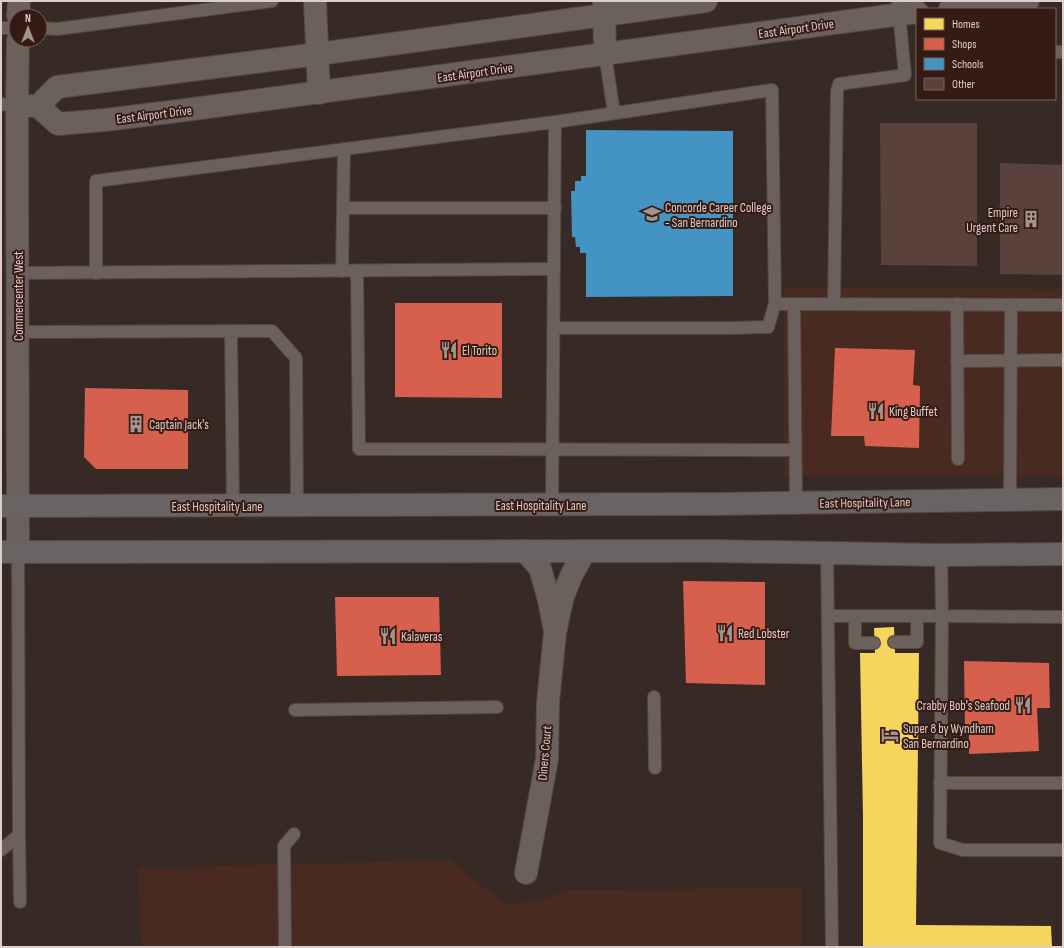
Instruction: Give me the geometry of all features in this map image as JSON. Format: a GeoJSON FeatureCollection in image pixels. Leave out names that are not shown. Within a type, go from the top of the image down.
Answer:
{"type":"FeatureCollection","features":[{"type":"Feature","properties":{"kind":"main road","name":"East Hospitality Lane"},"geometry":{"type":"LineString","coordinates":[[10,506],[796,503],[1063,499]]}},
{"type":"Feature","properties":{"kind":"main road"},"geometry":{"type":"LineString","coordinates":[[10,552],[585,551],[827,552],[941,555],[1063,554]]}},
{"type":"Feature","properties":{"kind":"street"},"geometry":{"type":"LineString","coordinates":[[315,1],[319,93]]}},
{"type":"Feature","properties":{"kind":"street"},"geometry":{"type":"LineString","coordinates":[[9,105],[38,106],[57,88],[318,54],[604,8],[706,1]]}},
{"type":"Feature","properties":{"kind":"street"},"geometry":{"type":"LineString","coordinates":[[960,8],[1027,1]]}},
{"type":"Feature","properties":{"kind":"street"},"geometry":{"type":"LineString","coordinates":[[604,8],[606,54]]}},
{"type":"Feature","properties":{"kind":"street","name":"East Airport Drive"},"geometry":{"type":"LineString","coordinates":[[38,106],[58,124],[127,118],[606,54],[905,9]]}},
{"type":"Feature","properties":{"kind":"street","name":"Commercenter West"},"geometry":{"type":"LineString","coordinates":[[10,552],[10,506],[18,332],[18,273],[9,105],[17,48]]}},
{"type":"Feature","properties":{"kind":"street","name":"Diners Court"},"geometry":{"type":"LineString","coordinates":[[525,551],[540,568],[549,600],[555,633]]}},
{"type":"Feature","properties":{"kind":"street","name":"Diners Court"},"geometry":{"type":"LineString","coordinates":[[526,873],[546,759],[548,702],[555,633],[564,596],[572,574],[585,551]]}},
{"type":"Feature","properties":{"kind":"lane"},"geometry":{"type":"LineString","coordinates":[[48,28],[56,29],[272,1]]}},
{"type":"Feature","properties":{"kind":"lane"},"geometry":{"type":"LineString","coordinates":[[834,304],[837,91],[839,84],[905,75],[905,9]]}},
{"type":"Feature","properties":{"kind":"lane"},"geometry":{"type":"LineString","coordinates":[[606,54],[614,113]]}},
{"type":"Feature","properties":{"kind":"lane"},"geometry":{"type":"LineString","coordinates":[[96,272],[96,181],[556,122],[772,90],[775,304],[768,327],[554,328]]}},
{"type":"Feature","properties":{"kind":"lane"},"geometry":{"type":"LineString","coordinates":[[552,504],[556,122]]}},
{"type":"Feature","properties":{"kind":"lane"},"geometry":{"type":"LineString","coordinates":[[342,271],[344,149]]}},
{"type":"Feature","properties":{"kind":"lane"},"geometry":{"type":"LineString","coordinates":[[343,208],[555,208]]}},
{"type":"Feature","properties":{"kind":"lane"},"geometry":{"type":"LineString","coordinates":[[18,273],[554,269]]}},
{"type":"Feature","properties":{"kind":"lane"},"geometry":{"type":"LineString","coordinates":[[357,271],[359,449],[795,450]]}},
{"type":"Feature","properties":{"kind":"lane"},"geometry":{"type":"LineString","coordinates":[[775,304],[1063,305]]}},
{"type":"Feature","properties":{"kind":"lane"},"geometry":{"type":"LineString","coordinates":[[794,304],[796,503]]}},
{"type":"Feature","properties":{"kind":"lane"},"geometry":{"type":"LineString","coordinates":[[957,304],[958,459]]}},
{"type":"Feature","properties":{"kind":"lane"},"geometry":{"type":"LineString","coordinates":[[1010,500],[1011,305]]}},
{"type":"Feature","properties":{"kind":"lane"},"geometry":{"type":"LineString","coordinates":[[18,332],[272,331],[296,358],[298,505]]}},
{"type":"Feature","properties":{"kind":"lane"},"geometry":{"type":"LineString","coordinates":[[231,332],[233,506]]}},
{"type":"Feature","properties":{"kind":"lane"},"geometry":{"type":"LineString","coordinates":[[957,361],[1063,360]]}},
{"type":"Feature","properties":{"kind":"lane"},"geometry":{"type":"LineString","coordinates":[[10,552],[20,902]]}},
{"type":"Feature","properties":{"kind":"lane"},"geometry":{"type":"LineString","coordinates":[[827,552],[832,947]]}},
{"type":"Feature","properties":{"kind":"lane"},"geometry":{"type":"LineString","coordinates":[[941,555],[942,616],[940,843],[963,850],[1063,850]]}},
{"type":"Feature","properties":{"kind":"lane"},"geometry":{"type":"LineString","coordinates":[[828,616],[1063,617]]}},
{"type":"Feature","properties":{"kind":"lane"},"geometry":{"type":"LineString","coordinates":[[854,616],[854,643],[874,643]]}},
{"type":"Feature","properties":{"kind":"lane"},"geometry":{"type":"LineString","coordinates":[[894,642],[917,642],[917,616]]}},
{"type":"Feature","properties":{"kind":"lane"},"geometry":{"type":"LineString","coordinates":[[654,697],[655,768]]}},
{"type":"Feature","properties":{"kind":"lane"},"geometry":{"type":"LineString","coordinates":[[295,710],[497,707]]}},
{"type":"Feature","properties":{"kind":"lane"},"geometry":{"type":"LineString","coordinates":[[940,783],[1063,784]]}},
{"type":"Feature","properties":{"kind":"lane"},"geometry":{"type":"LineString","coordinates":[[284,947],[284,846],[294,834]]}},
{"type":"Feature","properties":{"kind":"lane"},"geometry":{"type":"LineString","coordinates":[[1,850],[19,835]]}},
{"type":"Feature","properties":{"kind":"shaded area"},"geometry":{"type":"Polygon","coordinates":[[[784,288],[1063,289],[1063,477],[784,476],[784,288]]]}},
{"type":"Feature","properties":{"kind":"shaded area"},"geometry":{"type":"Polygon","coordinates":[[[450,860],[485,889],[510,905],[540,900],[569,890],[802,888],[801,947],[141,947],[138,868],[450,860]]]}},
{"type":"Feature","properties":{"kind":"building: Homes","name":"Super 8 by Wyndham San Bernardino"},"geometry":{"type":"Polygon","coordinates":[[[894,627],[895,653],[919,653],[916,925],[1051,926],[1052,947],[863,947],[863,817],[860,653],[875,653],[874,628],[894,627]]]}},
{"type":"Feature","properties":{"kind":"building: Shops","name":"El Torito"},"geometry":{"type":"Polygon","coordinates":[[[395,303],[502,303],[502,398],[395,397],[395,303]]]}},
{"type":"Feature","properties":{"kind":"building: Shops","name":"King Buffet"},"geometry":{"type":"Polygon","coordinates":[[[835,348],[915,350],[913,385],[920,386],[919,448],[865,446],[864,436],[831,436],[835,348]]]}},
{"type":"Feature","properties":{"kind":"building: Shops","name":"Captain Jack's"},"geometry":{"type":"Polygon","coordinates":[[[85,388],[188,390],[188,469],[96,469],[84,457],[85,388]]]}},
{"type":"Feature","properties":{"kind":"building: Shops","name":"Red Lobster"},"geometry":{"type":"Polygon","coordinates":[[[683,581],[765,582],[765,685],[686,683],[683,581]]]}},
{"type":"Feature","properties":{"kind":"building: Shops","name":"Kalaveras"},"geometry":{"type":"Polygon","coordinates":[[[335,597],[439,597],[441,675],[337,676],[335,597]]]}},
{"type":"Feature","properties":{"kind":"building: Shops","name":"Crabby Bob's Seafood"},"geometry":{"type":"Polygon","coordinates":[[[964,661],[1049,663],[1050,708],[1037,708],[1039,751],[969,754],[969,732],[965,728],[964,661]]]}},
{"type":"Feature","properties":{"kind":"building: Schools","name":"Concorde Career College - San Bernardino"},"geometry":{"type":"Polygon","coordinates":[[[586,130],[733,131],[733,296],[586,297],[586,253],[580,253],[580,247],[576,247],[575,237],[572,237],[571,191],[575,191],[575,181],[581,181],[581,176],[586,176],[586,130]]]}},
{"type":"Feature","properties":{"kind":"building: Other"},"geometry":{"type":"Polygon","coordinates":[[[880,123],[977,123],[977,266],[881,265],[880,123]]]}},
{"type":"Feature","properties":{"kind":"building: Other","name":"Empire Urgent Care"},"geometry":{"type":"Polygon","coordinates":[[[1000,163],[1063,165],[1063,275],[1000,274],[1000,163]]]}},
{"type":"Feature","properties":{"kind":"place","name":"Concorde Career College - San Bernardino"},"geometry":{"type":"Point","coordinates":[652,214]}},
{"type":"Feature","properties":{"kind":"place","name":"Empire Urgent Care"},"geometry":{"type":"Point","coordinates":[1031,219]}},
{"type":"Feature","properties":{"kind":"place","name":"El Torito"},"geometry":{"type":"Point","coordinates":[449,350]}},
{"type":"Feature","properties":{"kind":"place","name":"King Buffet"},"geometry":{"type":"Point","coordinates":[876,411]}},
{"type":"Feature","properties":{"kind":"place","name":"Captain Jack's"},"geometry":{"type":"Point","coordinates":[136,424]}},
{"type":"Feature","properties":{"kind":"place","name":"Red Lobster"},"geometry":{"type":"Point","coordinates":[725,633]}},
{"type":"Feature","properties":{"kind":"place","name":"Kalaveras"},"geometry":{"type":"Point","coordinates":[388,636]}},
{"type":"Feature","properties":{"kind":"place","name":"Crabby Bob's Seafood"},"geometry":{"type":"Point","coordinates":[1023,705]}},
{"type":"Feature","properties":{"kind":"place","name":"Super 8 by Wyndham San Bernardino"},"geometry":{"type":"Point","coordinates":[890,735]}}]}
